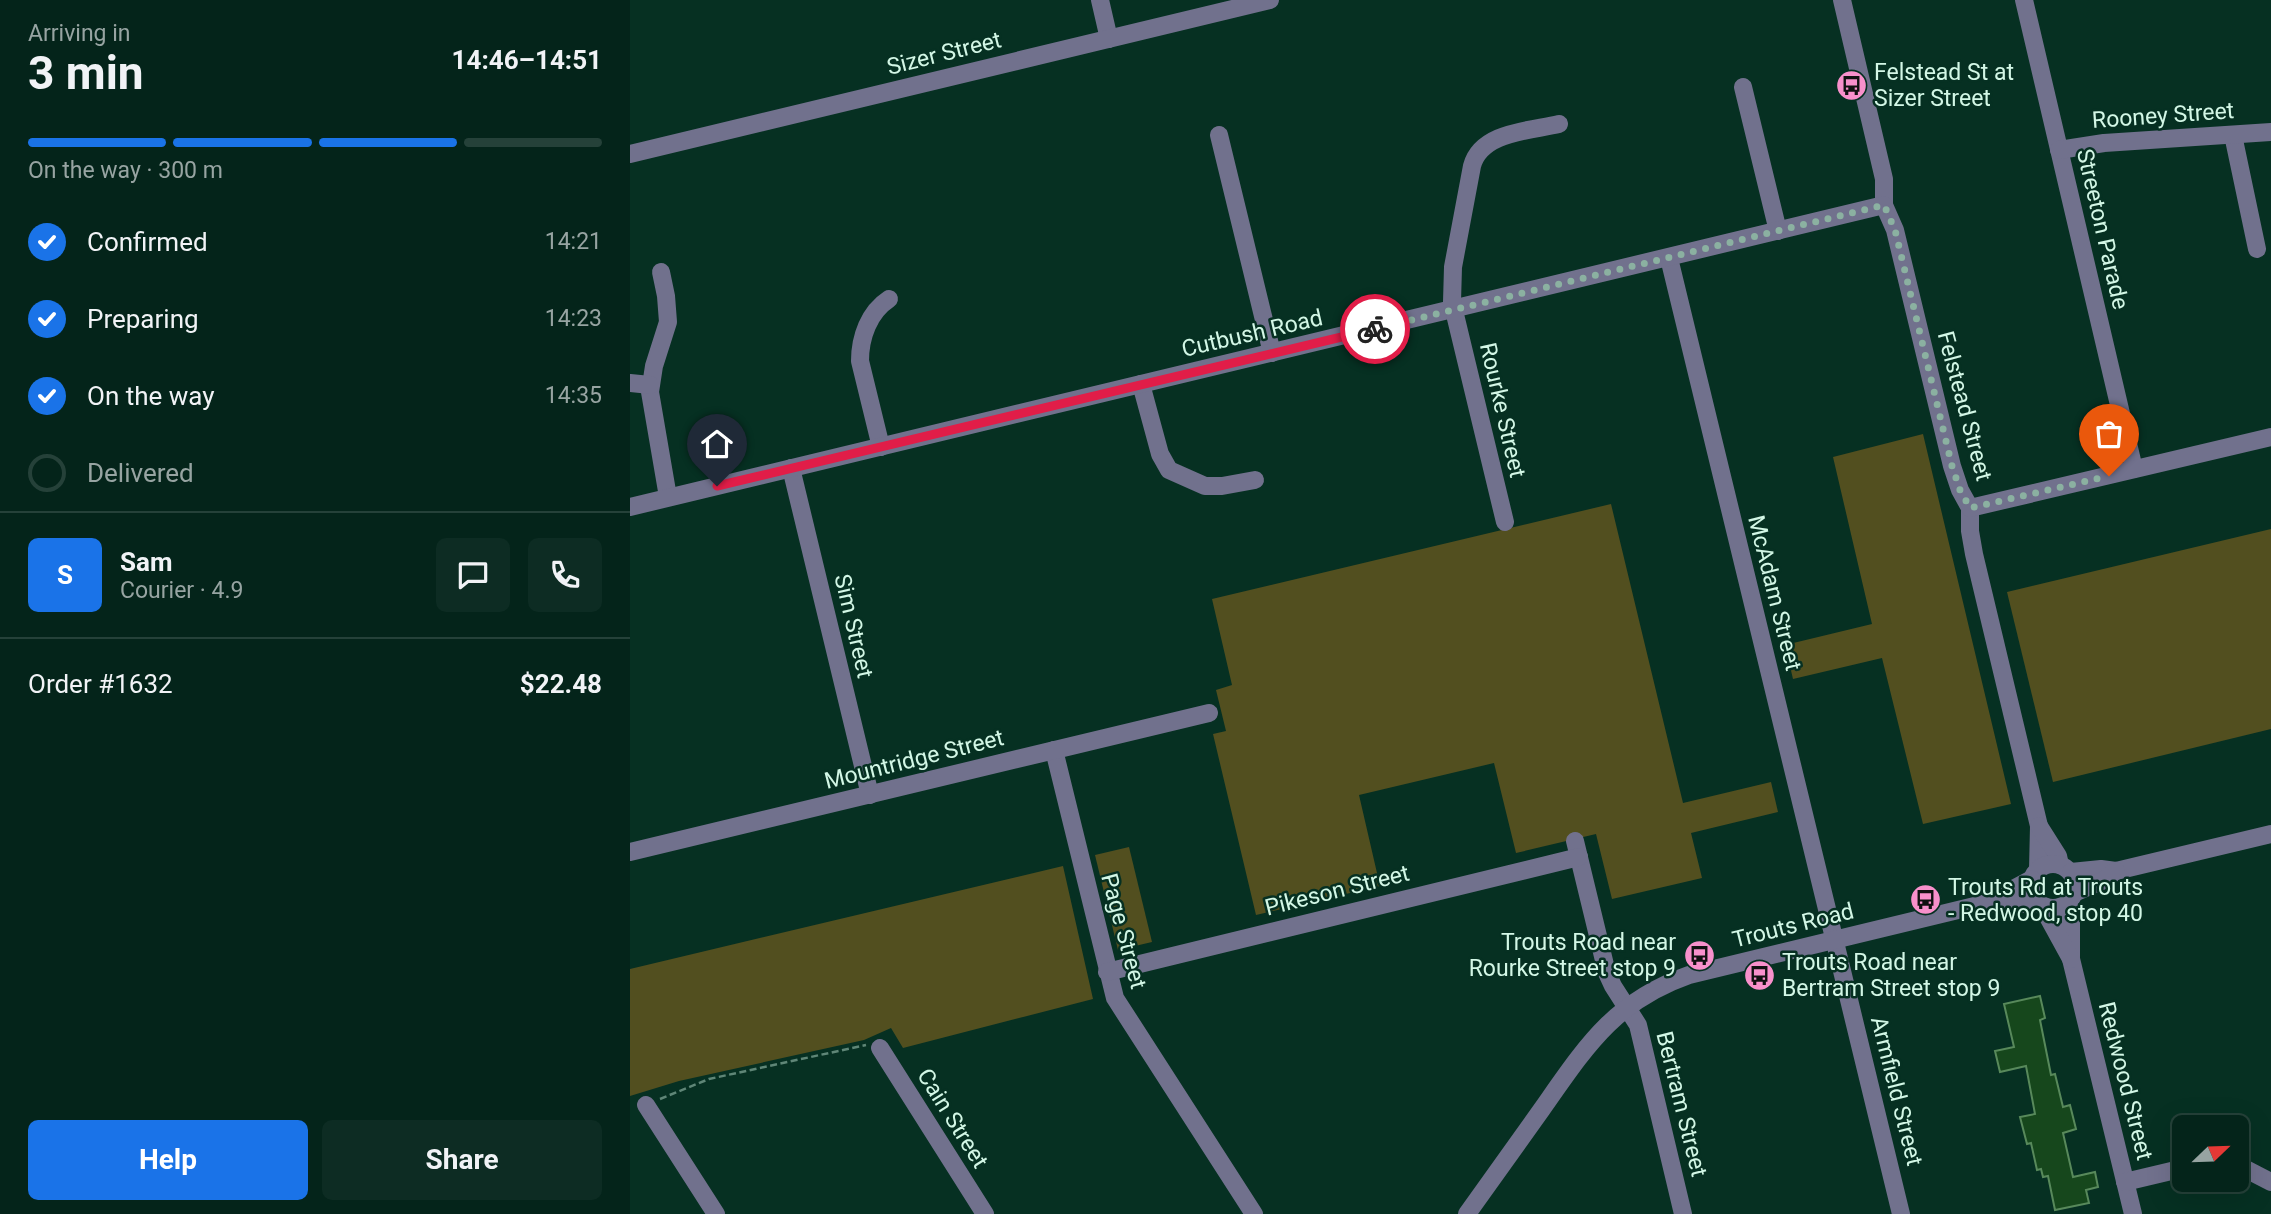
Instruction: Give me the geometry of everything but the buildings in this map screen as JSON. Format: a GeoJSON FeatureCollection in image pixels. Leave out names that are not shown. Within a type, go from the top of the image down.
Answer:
{"type":"FeatureCollection","features":[{"type":"Feature","properties":{"kind":"street"},"geometry":{"type":"LineString","coordinates":[[1100,0],[1109,38]]}},
{"type":"Feature","properties":{"kind":"street","name":"Sizer Street"},"geometry":{"type":"LineString","coordinates":[[630,154],[1270,0]]}},
{"type":"Feature","properties":{"kind":"street","name":"Felstead Street"},"geometry":{"type":"LineString","coordinates":[[1842,0],[1884,179],[1884,205],[1895,230],[1952,466],[1960,490],[1970,508],[1974,554],[2039,826],[2035,874]]}},
{"type":"Feature","properties":{"kind":"street","name":"Streeton Parade"},"geometry":{"type":"LineString","coordinates":[[2024,0],[2134,470]]}},
{"type":"Feature","properties":{"kind":"street"},"geometry":{"type":"LineString","coordinates":[[1743,87],[1778,231]]}},
{"type":"Feature","properties":{"kind":"street","name":"Rourke Street"},"geometry":{"type":"LineString","coordinates":[[1505,522],[1451,299],[1453,267],[1474,158],[1483,146],[1496,139],[1559,124]]}},
{"type":"Feature","properties":{"kind":"street","name":"Rooney Street"},"geometry":{"type":"LineString","coordinates":[[2059,150],[2104,143],[2271,132]]}},
{"type":"Feature","properties":{"kind":"street"},"geometry":{"type":"LineString","coordinates":[[1219,135],[1272,353]]}},
{"type":"Feature","properties":{"kind":"street"},"geometry":{"type":"LineString","coordinates":[[2233,135],[2257,249]]}},
{"type":"Feature","properties":{"kind":"street","name":"Cutbush Road"},"geometry":{"type":"LineString","coordinates":[[630,507],[1884,205]]}},
{"type":"Feature","properties":{"kind":"street","name":"McAdam Street"},"geometry":{"type":"LineString","coordinates":[[1669,258],[1834,940]]}},
{"type":"Feature","properties":{"kind":"street"},"geometry":{"type":"LineString","coordinates":[[660,272],[666,296],[668,322],[650,385],[668,498]]}},
{"type":"Feature","properties":{"kind":"street"},"geometry":{"type":"LineString","coordinates":[[881,447],[860,352],[871,316],[889,299]]}},
{"type":"Feature","properties":{"kind":"street"},"geometry":{"type":"LineString","coordinates":[[630,383],[650,385]]}},
{"type":"Feature","properties":{"kind":"street"},"geometry":{"type":"LineString","coordinates":[[1141,384],[1160,454],[1169,470],[1205,486],[1255,480]]}},
{"type":"Feature","properties":{"kind":"street"},"geometry":{"type":"LineString","coordinates":[[1970,508],[2271,437]]}},
{"type":"Feature","properties":{"kind":"street","name":"Sim Street"},"geometry":{"type":"LineString","coordinates":[[791,468],[870,795]]}},
{"type":"Feature","properties":{"kind":"street","name":"Mountridge Street"},"geometry":{"type":"LineString","coordinates":[[630,852],[1209,713]]}},
{"type":"Feature","properties":{"kind":"street","name":"Page Street"},"geometry":{"type":"LineString","coordinates":[[1054,750],[1107,972],[1121,1008],[1254,1214]]}},
{"type":"Feature","properties":{"kind":"street","name":"Felstead Street"},"geometry":{"type":"LineString","coordinates":[[2039,826],[2065,868]]}},
{"type":"Feature","properties":{"kind":"street"},"geometry":{"type":"LineString","coordinates":[[2116,871],[2057,908],[2041,904],[2031,887],[2035,874],[2045,865],[2116,871],[2271,834]]}},
{"type":"Feature","properties":{"kind":"street","name":"Pikeson Street"},"geometry":{"type":"LineString","coordinates":[[1107,972],[1577,849],[1607,973],[1627,1007]]}},
{"type":"Feature","properties":{"kind":"street"},"geometry":{"type":"LineString","coordinates":[[2065,868],[2074,879],[2071,898]]}},
{"type":"Feature","properties":{"kind":"street","name":"Trouts Road"},"geometry":{"type":"LineString","coordinates":[[1987,903],[2035,874]]}},
{"type":"Feature","properties":{"kind":"street","name":"Redwood Street"},"geometry":{"type":"LineString","coordinates":[[2071,898],[2071,959],[2133,1214]]}},
{"type":"Feature","properties":{"kind":"street","name":"Trouts Road"},"geometry":{"type":"LineString","coordinates":[[1467,1214],[1590,1041],[1627,1007],[1659,987],[1689,975],[1987,903],[2041,904]]}},
{"type":"Feature","properties":{"kind":"street","name":"Redwood Street"},"geometry":{"type":"LineString","coordinates":[[2041,904],[2071,959]]}},
{"type":"Feature","properties":{"kind":"street","name":"Armfield Street"},"geometry":{"type":"LineString","coordinates":[[1834,940],[1901,1214]]}},
{"type":"Feature","properties":{"kind":"street","name":"Bertram Street"},"geometry":{"type":"LineString","coordinates":[[1627,1007],[1637,1025],[1683,1214]]}},
{"type":"Feature","properties":{"kind":"street","name":"Cain Street"},"geometry":{"type":"LineString","coordinates":[[880,1048],[985,1214]]}},
{"type":"Feature","properties":{"kind":"street"},"geometry":{"type":"LineString","coordinates":[[646,1105],[716,1214]]}},
{"type":"Feature","properties":{"kind":"street"},"geometry":{"type":"LineString","coordinates":[[2125,1182],[2172,1171]]}},
{"type":"Feature","properties":{"kind":"street"},"geometry":{"type":"LineString","coordinates":[[2249,1171],[2271,1182]]}},
{"type":"Feature","properties":{"kind":"path"},"geometry":{"type":"LineString","coordinates":[[646,1105],[709,1079],[863,1045],[880,1048]]}},
{"type":"Feature","properties":{"kind":"shaded area"},"geometry":{"type":"Polygon","coordinates":[[[1923,434],[2011,804],[1923,824],[1882,658],[1793,679],[1785,645],[1872,624],[1833,457],[1923,434]]]}},
{"type":"Feature","properties":{"kind":"shaded area"},"geometry":{"type":"Polygon","coordinates":[[[1611,504],[1683,803],[1771,782],[1778,812],[1691,833],[1702,878],[1612,899],[1596,834],[1516,853],[1494,763],[1359,795],[1380,886],[1256,915],[1213,734],[1226,731],[1216,690],[1232,685],[1212,599],[1611,504]]]}},
{"type":"Feature","properties":{"kind":"shaded area"},"geometry":{"type":"Polygon","coordinates":[[[2271,529],[2271,729],[2053,782],[2007,592],[2271,529]]]}},
{"type":"Feature","properties":{"kind":"shaded area"},"geometry":{"type":"Polygon","coordinates":[[[1129,847],[1152,942],[1118,950],[1095,855],[1129,847]]]}},
{"type":"Feature","properties":{"kind":"shaded area"},"geometry":{"type":"Polygon","coordinates":[[[1063,866],[1093,999],[903,1048],[891,1028],[864,1040],[679,1081],[630,1096],[630,969],[1063,866]]]}},
{"type":"Feature","properties":{"kind":"way so far"},"geometry":{"type":"LineString","coordinates":[[1375,329],[1884,205],[1894,225],[1952,466],[1960,490],[1970,508],[2109,476]]}},
{"type":"Feature","properties":{"kind":"place","name":"Felstead St at Sizer Street"},"geometry":{"type":"Point","coordinates":[1851,85]}},
{"type":"Feature","properties":{"kind":"place","name":"Trouts Rd at Trouts - Redwood, stop 40"},"geometry":{"type":"Point","coordinates":[1925,900]}},
{"type":"Feature","properties":{"kind":"place","name":"Trouts Road near Rourke Street stop 9"},"geometry":{"type":"Point","coordinates":[1699,955]}},
{"type":"Feature","properties":{"kind":"place","name":"Trouts Road near Bertram Street stop 9"},"geometry":{"type":"Point","coordinates":[1759,975]}},
{"type":"Feature","properties":{"kind":"route"},"geometry":{"type":"LineString","coordinates":[[717,486],[1375,329]]}}]}
